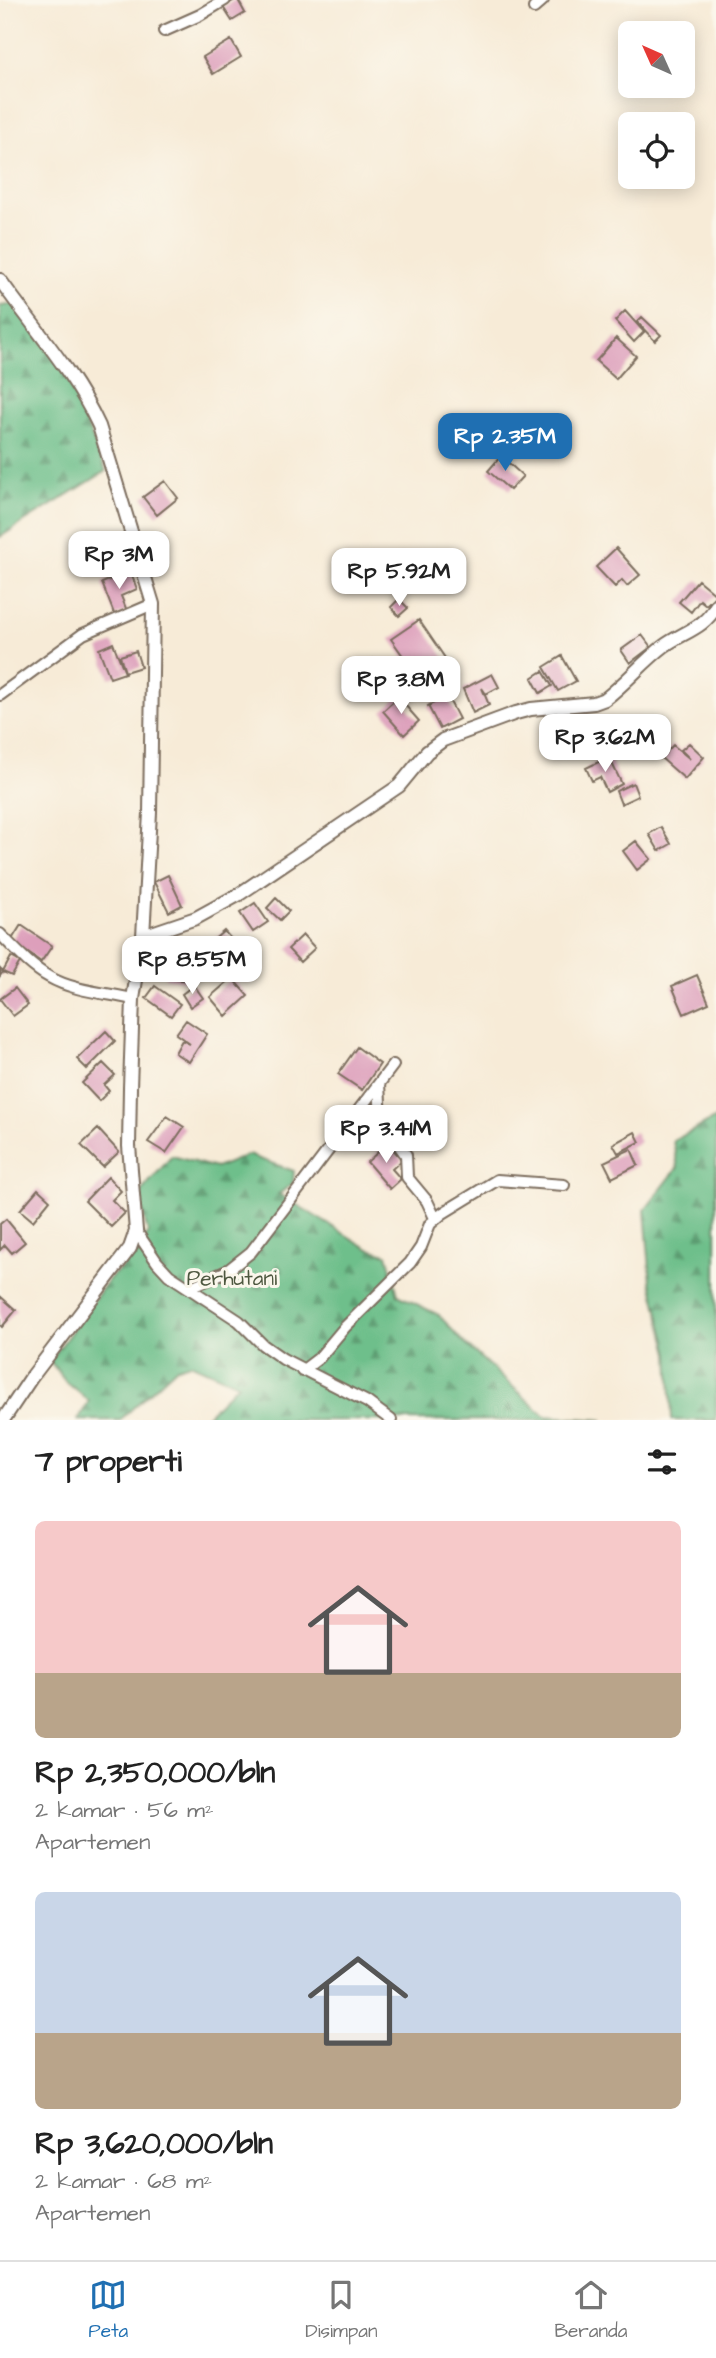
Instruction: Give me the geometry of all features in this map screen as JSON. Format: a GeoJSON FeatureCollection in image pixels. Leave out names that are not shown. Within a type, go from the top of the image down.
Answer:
{"type":"FeatureCollection","features":[{"type":"Feature","properties":{"kind":"street"},"geometry":{"type":"LineString","coordinates":[[164,31],[201,15],[225,0]]}},
{"type":"Feature","properties":{"kind":"street"},"geometry":{"type":"LineString","coordinates":[[0,280],[75,379],[99,426],[153,604],[150,813],[143,936],[133,999],[130,1146],[136,1231],[130,1248],[31,1378],[3,1420]]}},
{"type":"Feature","properties":{"kind":"street"},"geometry":{"type":"LineString","coordinates":[[0,695],[83,634],[153,604]]}},
{"type":"Feature","properties":{"kind":"street"},"geometry":{"type":"LineString","coordinates":[[143,936],[196,918],[238,895],[399,786],[427,751],[443,740],[531,709],[594,704],[605,699],[667,644],[701,625],[716,606]]}},
{"type":"Feature","properties":{"kind":"street"},"geometry":{"type":"LineString","coordinates":[[0,934],[32,965],[51,978],[133,999]]}},
{"type":"Feature","properties":{"kind":"street"},"geometry":{"type":"LineString","coordinates":[[191,1287],[227,1271],[251,1252],[393,1065]]}},
{"type":"Feature","properties":{"kind":"street"},"geometry":{"type":"LineString","coordinates":[[379,1084],[382,1120],[406,1155],[407,1177],[427,1201],[435,1219]]}},
{"type":"Feature","properties":{"kind":"street"},"geometry":{"type":"LineString","coordinates":[[302,1371],[319,1358],[345,1327],[410,1263],[435,1219],[497,1180],[564,1185]]}},
{"type":"Feature","properties":{"kind":"street"},"geometry":{"type":"LineString","coordinates":[[136,1231],[169,1275],[239,1321],[274,1353],[302,1371],[367,1402],[391,1420]]}},
{"type":"Feature","properties":{"kind":"street"},"geometry":{"type":"LineString","coordinates":[[130,1248],[148,1250]]}},
{"type":"Feature","properties":{"kind":"green space"},"geometry":{"type":"Polygon","coordinates":[[[14,304],[65,372],[106,471],[0,537],[0,306],[14,304]]]}},
{"type":"Feature","properties":{"kind":"green space"},"geometry":{"type":"Polygon","coordinates":[[[716,1118],[716,1420],[672,1420],[669,1353],[651,1282],[645,1210],[678,1167],[673,1141],[716,1118]]]}},
{"type":"Feature","properties":{"kind":"green space","name":"Perhutani"},"geometry":{"type":"Polygon","coordinates":[[[248,1155],[294,1171],[293,1183],[279,1194],[369,1249],[387,1254],[398,1295],[439,1315],[462,1341],[545,1416],[603,1420],[202,1420],[238,1384],[190,1363],[177,1367],[120,1420],[78,1420],[89,1401],[65,1381],[50,1361],[110,1278],[137,1254],[148,1233],[138,1195],[172,1156],[216,1168],[248,1155]]]}},
{"type":"Feature","properties":{"kind":"building"},"geometry":{"type":"Polygon","coordinates":[[[238,0],[245,13],[232,21],[223,7],[238,0]]]}},
{"type":"Feature","properties":{"kind":"building"},"geometry":{"type":"Polygon","coordinates":[[[231,40],[241,57],[213,74],[203,57],[231,40]]]}},
{"type":"Feature","properties":{"kind":"building"},"geometry":{"type":"Polygon","coordinates":[[[625,311],[644,332],[634,342],[615,321],[625,311]]]}},
{"type":"Feature","properties":{"kind":"building"},"geometry":{"type":"Polygon","coordinates":[[[642,317],[661,335],[655,341],[637,322],[642,317]]]}},
{"type":"Feature","properties":{"kind":"building"},"geometry":{"type":"Polygon","coordinates":[[[616,338],[636,356],[616,379],[596,361],[616,338]]]}},
{"type":"Feature","properties":{"kind":"building"},"geometry":{"type":"Polygon","coordinates":[[[501,456],[523,476],[510,490],[488,471],[501,456]]]}},
{"type":"Feature","properties":{"kind":"building"},"geometry":{"type":"Polygon","coordinates":[[[165,481],[178,498],[157,515],[143,497],[165,481]]]}},
{"type":"Feature","properties":{"kind":"building"},"geometry":{"type":"Polygon","coordinates":[[[616,548],[640,575],[627,586],[622,580],[615,587],[596,567],[616,548]]]}},
{"type":"Feature","properties":{"kind":"building"},"geometry":{"type":"Polygon","coordinates":[[[130,571],[137,589],[121,596],[127,611],[115,616],[102,583],[130,571]]]}},
{"type":"Feature","properties":{"kind":"building"},"geometry":{"type":"Polygon","coordinates":[[[698,580],[716,595],[706,605],[700,600],[691,612],[679,602],[698,580]]]}},
{"type":"Feature","properties":{"kind":"building"},"geometry":{"type":"Polygon","coordinates":[[[399,599],[408,608],[399,616],[391,607],[399,599]]]}},
{"type":"Feature","properties":{"kind":"building"},"geometry":{"type":"Polygon","coordinates":[[[419,620],[445,658],[418,677],[391,639],[419,620]]]}},
{"type":"Feature","properties":{"kind":"building"},"geometry":{"type":"Polygon","coordinates":[[[642,635],[651,647],[630,663],[621,650],[642,635]]]}},
{"type":"Feature","properties":{"kind":"building"},"geometry":{"type":"Polygon","coordinates":[[[113,643],[125,673],[110,678],[99,649],[113,643]]]}},
{"type":"Feature","properties":{"kind":"building"},"geometry":{"type":"Polygon","coordinates":[[[136,651],[141,667],[125,672],[120,656],[136,651]]]}},
{"type":"Feature","properties":{"kind":"building"},"geometry":{"type":"Polygon","coordinates":[[[562,656],[576,681],[558,691],[544,667],[562,656]]]}},
{"type":"Feature","properties":{"kind":"building"},"geometry":{"type":"Polygon","coordinates":[[[373,659],[386,674],[366,691],[354,676],[373,659]]]}},
{"type":"Feature","properties":{"kind":"building"},"geometry":{"type":"Polygon","coordinates":[[[543,671],[552,686],[540,693],[532,678],[543,671]]]}},
{"type":"Feature","properties":{"kind":"building"},"geometry":{"type":"Polygon","coordinates":[[[492,674],[499,687],[486,694],[482,688],[489,705],[473,713],[463,689],[492,674]]]}},
{"type":"Feature","properties":{"kind":"building"},"geometry":{"type":"Polygon","coordinates":[[[447,696],[459,719],[440,729],[428,706],[447,696]]]}},
{"type":"Feature","properties":{"kind":"building"},"geometry":{"type":"Polygon","coordinates":[[[398,697],[419,721],[404,735],[383,711],[398,697]]]}},
{"type":"Feature","properties":{"kind":"building"},"geometry":{"type":"Polygon","coordinates":[[[689,743],[704,757],[685,779],[661,758],[673,745],[690,759],[681,750],[689,743]]]}},
{"type":"Feature","properties":{"kind":"building"},"geometry":{"type":"Polygon","coordinates":[[[609,757],[622,784],[607,792],[600,777],[592,781],[586,768],[609,757]]]}},
{"type":"Feature","properties":{"kind":"building"},"geometry":{"type":"Polygon","coordinates":[[[633,783],[638,796],[621,804],[616,791],[633,783]]]}},
{"type":"Feature","properties":{"kind":"building"},"geometry":{"type":"Polygon","coordinates":[[[661,827],[671,844],[659,851],[649,834],[661,827]]]}},
{"type":"Feature","properties":{"kind":"building"},"geometry":{"type":"Polygon","coordinates":[[[636,841],[651,859],[637,870],[623,851],[636,841]]]}},
{"type":"Feature","properties":{"kind":"building"},"geometry":{"type":"Polygon","coordinates":[[[168,875],[182,905],[169,912],[154,882],[168,875]]]}},
{"type":"Feature","properties":{"kind":"building"},"geometry":{"type":"Polygon","coordinates":[[[276,898],[289,911],[280,920],[267,908],[276,898]]]}},
{"type":"Feature","properties":{"kind":"building"},"geometry":{"type":"Polygon","coordinates":[[[255,903],[268,922],[253,932],[240,913],[255,903]]]}},
{"type":"Feature","properties":{"kind":"building"},"geometry":{"type":"Polygon","coordinates":[[[21,925],[52,946],[41,962],[11,941],[21,925]]]}},
{"type":"Feature","properties":{"kind":"building"},"geometry":{"type":"Polygon","coordinates":[[[224,931],[239,948],[227,959],[211,942],[224,931]]]}},
{"type":"Feature","properties":{"kind":"building"},"geometry":{"type":"Polygon","coordinates":[[[303,935],[315,948],[300,962],[288,949],[303,935]]]}},
{"type":"Feature","properties":{"kind":"building"},"geometry":{"type":"Polygon","coordinates":[[[11,957],[20,962],[12,976],[3,972],[11,957]]]}},
{"type":"Feature","properties":{"kind":"building"},"geometry":{"type":"Polygon","coordinates":[[[167,958],[191,961],[188,981],[165,978],[167,958]]]}},
{"type":"Feature","properties":{"kind":"building"},"geometry":{"type":"Polygon","coordinates":[[[697,975],[709,1003],[684,1014],[672,986],[697,975]]]}},
{"type":"Feature","properties":{"kind":"building"},"geometry":{"type":"Polygon","coordinates":[[[232,978],[248,996],[226,1016],[210,997],[232,978]]]}},
{"type":"Feature","properties":{"kind":"building"},"geometry":{"type":"Polygon","coordinates":[[[194,985],[203,998],[190,1007],[182,994],[194,985]]]}},
{"type":"Feature","properties":{"kind":"building"},"geometry":{"type":"Polygon","coordinates":[[[155,986],[180,1004],[171,1016],[146,998],[155,986]]]}},
{"type":"Feature","properties":{"kind":"building"},"geometry":{"type":"Polygon","coordinates":[[[15,988],[28,1005],[13,1016],[0,999],[15,988]]]}},
{"type":"Feature","properties":{"kind":"building"},"geometry":{"type":"Polygon","coordinates":[[[186,1020],[207,1034],[189,1062],[175,1053],[182,1040],[190,1044],[176,1034],[186,1020]]]}},
{"type":"Feature","properties":{"kind":"building"},"geometry":{"type":"Polygon","coordinates":[[[106,1031],[115,1041],[87,1069],[77,1059],[106,1031]]]}},
{"type":"Feature","properties":{"kind":"building"},"geometry":{"type":"Polygon","coordinates":[[[357,1047],[380,1064],[362,1090],[338,1074],[357,1047]]]}},
{"type":"Feature","properties":{"kind":"building"},"geometry":{"type":"Polygon","coordinates":[[[103,1063],[115,1075],[104,1085],[109,1091],[99,1101],[82,1083],[103,1063]]]}},
{"type":"Feature","properties":{"kind":"building"},"geometry":{"type":"Polygon","coordinates":[[[167,1116],[184,1127],[166,1153],[148,1142],[167,1116]]]}},
{"type":"Feature","properties":{"kind":"building"},"geometry":{"type":"Polygon","coordinates":[[[98,1129],[119,1152],[103,1167],[81,1145],[98,1129]]]}},
{"type":"Feature","properties":{"kind":"building"},"geometry":{"type":"Polygon","coordinates":[[[635,1132],[640,1142],[618,1153],[613,1144],[635,1132]]]}},
{"type":"Feature","properties":{"kind":"building"},"geometry":{"type":"Polygon","coordinates":[[[388,1143],[402,1160],[392,1169],[401,1179],[390,1189],[367,1162],[388,1143]]]}},
{"type":"Feature","properties":{"kind":"building"},"geometry":{"type":"Polygon","coordinates":[[[631,1149],[638,1165],[612,1178],[604,1162],[631,1149]]]}},
{"type":"Feature","properties":{"kind":"building"},"geometry":{"type":"Polygon","coordinates":[[[108,1177],[121,1191],[112,1200],[125,1213],[111,1227],[85,1201],[108,1177]]]}},
{"type":"Feature","properties":{"kind":"building"},"geometry":{"type":"Polygon","coordinates":[[[38,1189],[50,1200],[33,1221],[20,1210],[38,1189]]]}},
{"type":"Feature","properties":{"kind":"building"},"geometry":{"type":"Polygon","coordinates":[[[6,1219],[25,1242],[12,1253],[5,1245],[0,1250],[0,1224],[6,1219]]]}},
{"type":"Feature","properties":{"kind":"building"},"geometry":{"type":"Polygon","coordinates":[[[0,1296],[16,1310],[2,1327],[0,1325],[0,1296]]]}}]}
